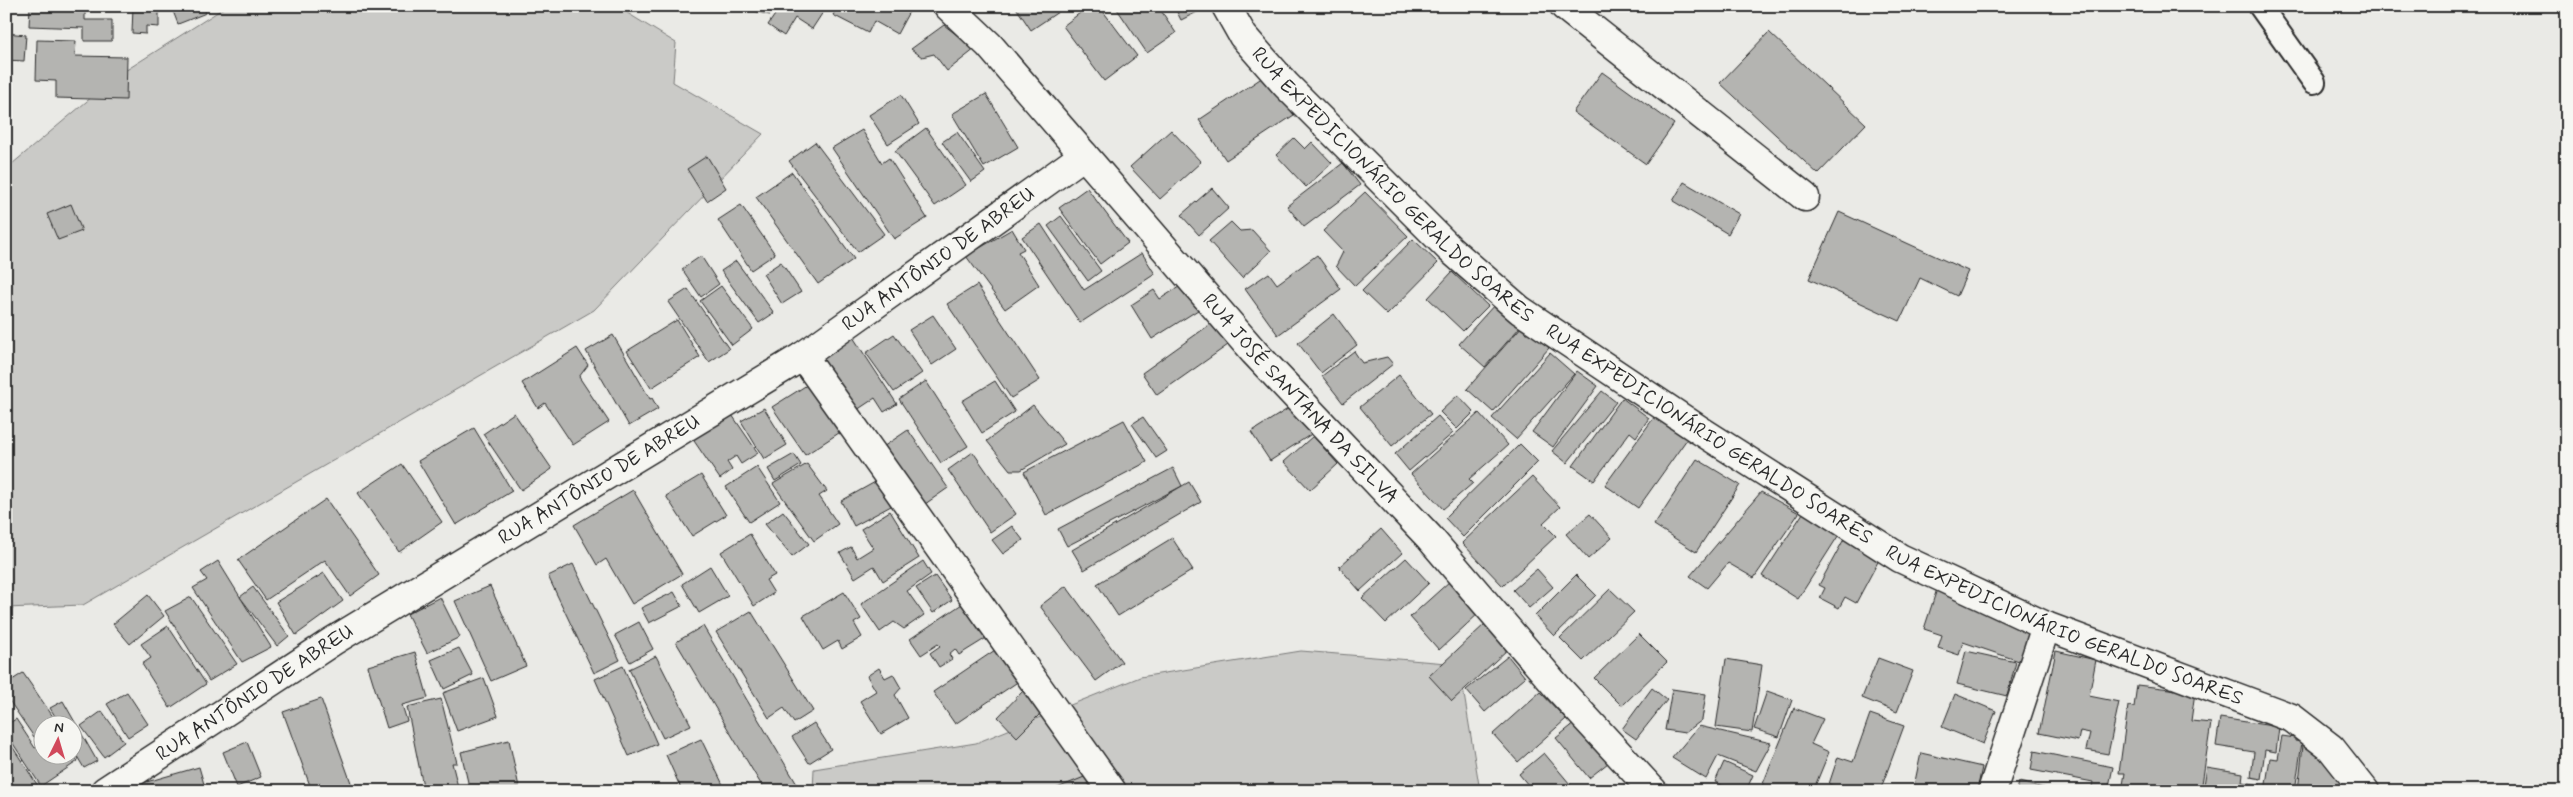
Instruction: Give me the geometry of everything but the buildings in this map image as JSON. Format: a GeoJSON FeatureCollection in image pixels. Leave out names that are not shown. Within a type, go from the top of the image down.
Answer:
{"type":"FeatureCollection","features":[{"type":"Feature","properties":{"kind":"street","name":"RUA JOSÉ SANTANA DA SILVA"},"geometry":{"type":"LineString","coordinates":[[948,6],[990,45],[1254,352],[1429,537],[1558,688],[1653,791]]}},
{"type":"Feature","properties":{"kind":"street","name":"RUA EXPEDICIONÁRIO GERALDO SOARES"},"geometry":{"type":"LineString","coordinates":[[1226,6],[1243,36],[1286,85],[1450,249],[1520,310],[1698,429],[1900,558],[2046,626],[2292,718],[2331,748],[2365,791]]}},
{"type":"Feature","properties":{"kind":"street"},"geometry":{"type":"LineString","coordinates":[[1564,6],[1805,197]]}},
{"type":"Feature","properties":{"kind":"street","name":"RUA ANTÔNIO DE ABREU"},"geometry":{"type":"LineString","coordinates":[[105,791],[333,641],[803,356],[1084,155]]}},
{"type":"Feature","properties":{"kind":"street"},"geometry":{"type":"LineString","coordinates":[[803,356],[1112,791]]}},
{"type":"Feature","properties":{"kind":"street"},"geometry":{"type":"LineString","coordinates":[[1992,791],[2046,626]]}},
{"type":"Feature","properties":{"kind":"lane"},"geometry":{"type":"LineString","coordinates":[[2260,6],[2314,82]]}},
{"type":"Feature","properties":{"kind":"shaded area"},"geometry":{"type":"Polygon","coordinates":[[[227,6],[616,6],[676,43],[673,82],[763,134],[594,310],[83,605],[6,608],[6,169],[117,76],[227,6]]]}},
{"type":"Feature","properties":{"kind":"shaded area"},"geometry":{"type":"Polygon","coordinates":[[[1301,651],[1459,664],[1480,791],[813,791],[814,769],[976,743],[1140,677],[1301,651]]]}}]}
